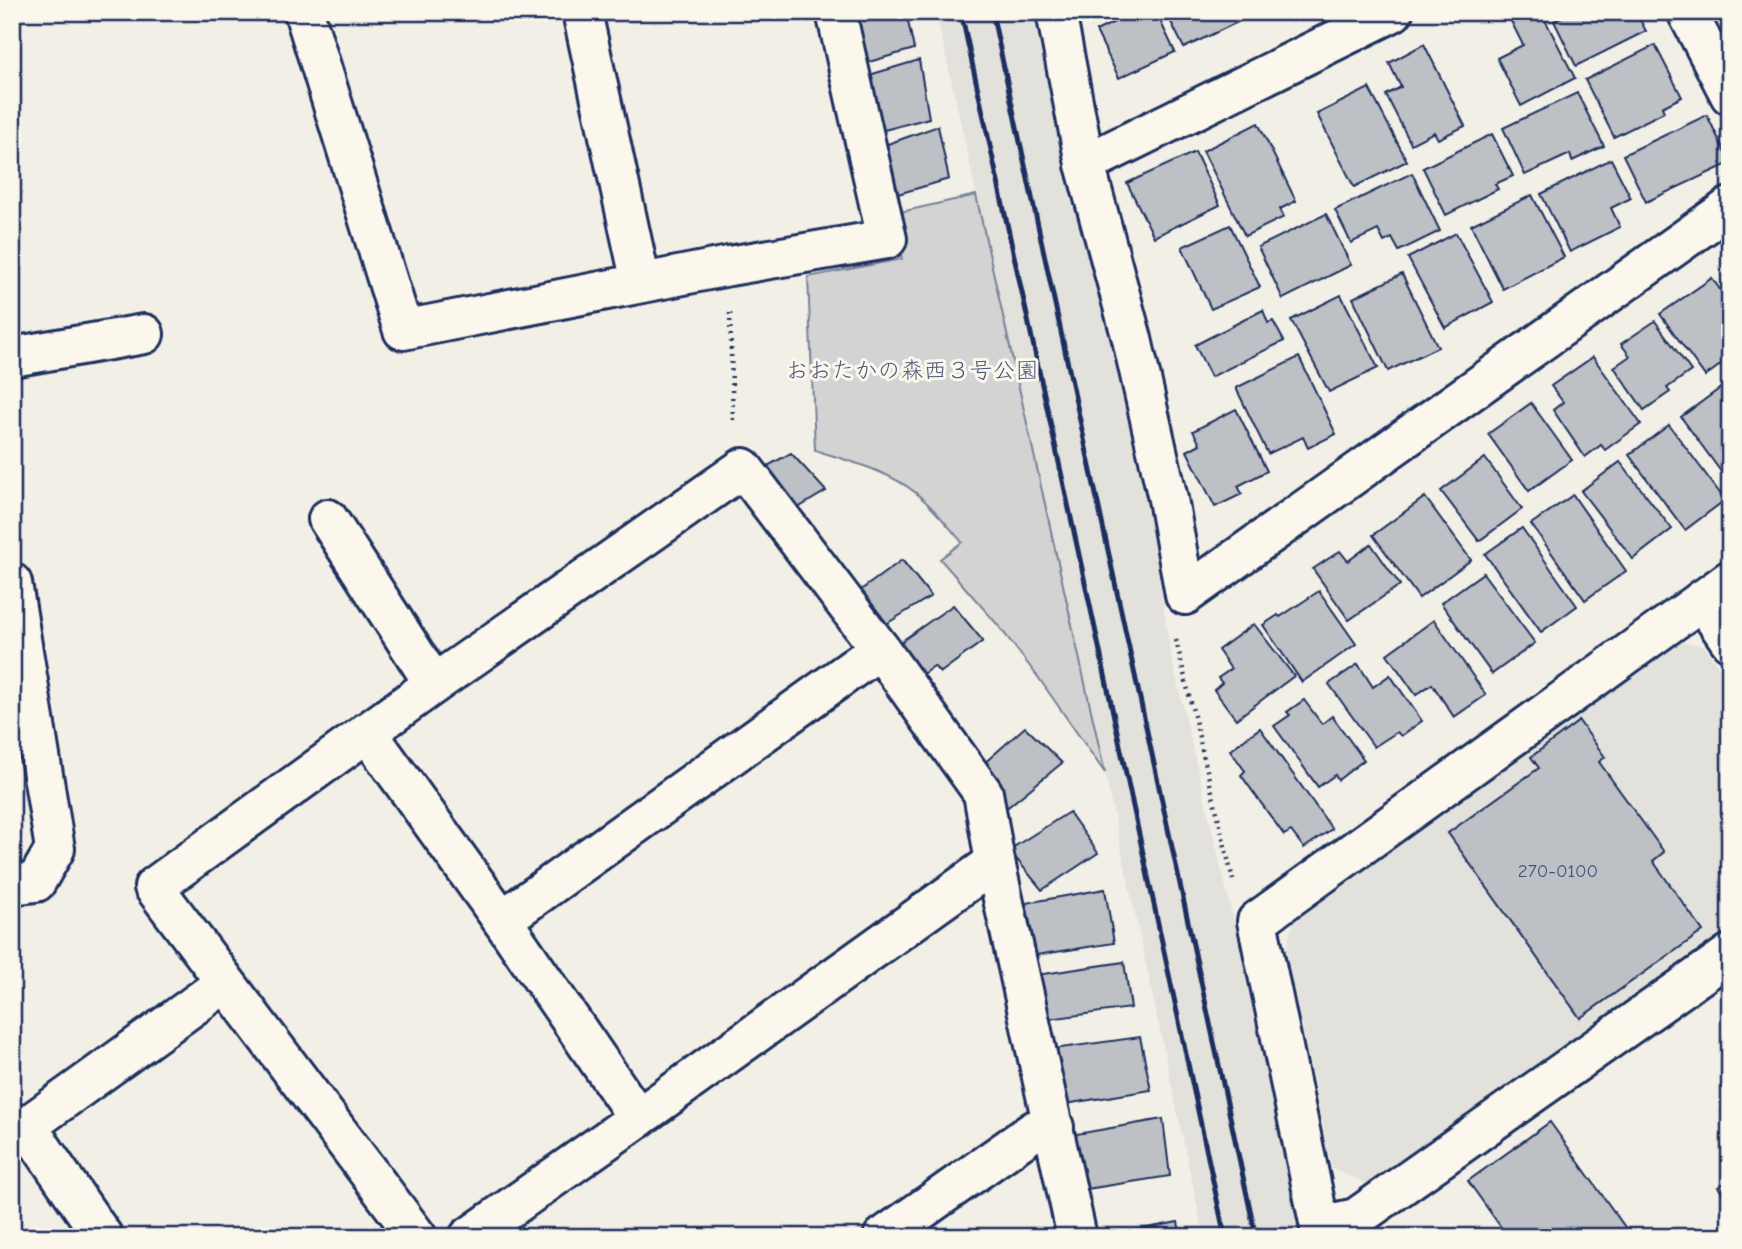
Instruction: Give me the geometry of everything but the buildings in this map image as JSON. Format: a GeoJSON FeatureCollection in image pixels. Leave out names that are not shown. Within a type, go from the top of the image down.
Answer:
{"type":"FeatureCollection","features":[{"type":"Feature","properties":{"kind":"street"},"geometry":{"type":"LineString","coordinates":[[304,12],[403,330],[729,266],[887,239],[836,12]]}},
{"type":"Feature","properties":{"kind":"street"},"geometry":{"type":"LineString","coordinates":[[582,12],[641,283]]}},
{"type":"Feature","properties":{"kind":"street"},"geometry":{"type":"LineString","coordinates":[[1056,12],[1085,164],[1132,339],[1168,499],[1185,595],[1730,206]]}},
{"type":"Feature","properties":{"kind":"street"},"geometry":{"type":"LineString","coordinates":[[1085,164],[1393,12]]}},
{"type":"Feature","properties":{"kind":"street"},"geometry":{"type":"LineString","coordinates":[[1687,12],[1730,95]]}},
{"type":"Feature","properties":{"kind":"street"},"geometry":{"type":"LineString","coordinates":[[12,356],[144,334]]}},
{"type":"Feature","properties":{"kind":"street"},"geometry":{"type":"LineString","coordinates":[[417,1237],[154,887],[434,684],[743,468],[880,649],[983,793],[995,862],[1077,1237]]}},
{"type":"Feature","properties":{"kind":"street"},"geometry":{"type":"LineString","coordinates":[[328,519],[434,684]]}},
{"type":"Feature","properties":{"kind":"street"},"geometry":{"type":"LineString","coordinates":[[12,583],[55,849],[36,882],[12,885]]}},
{"type":"Feature","properties":{"kind":"street"},"geometry":{"type":"LineString","coordinates":[[1730,641],[1716,590],[1257,921],[1321,1232],[1356,1218],[1730,954]]}},
{"type":"Feature","properties":{"kind":"street"},"geometry":{"type":"LineString","coordinates":[[502,920],[880,649]]}},
{"type":"Feature","properties":{"kind":"street"},"geometry":{"type":"LineString","coordinates":[[367,732],[502,920],[638,1118]]}},
{"type":"Feature","properties":{"kind":"street"},"geometry":{"type":"LineString","coordinates":[[469,1237],[995,862]]}},
{"type":"Feature","properties":{"kind":"street"},"geometry":{"type":"LineString","coordinates":[[103,1237],[27,1126],[225,983]]}},
{"type":"Feature","properties":{"kind":"street"},"geometry":{"type":"LineString","coordinates":[[883,1237],[1035,1129],[1054,1127]]}},
{"type":"Feature","properties":{"kind":"path"},"geometry":{"type":"LineString","coordinates":[[729,266],[734,439],[743,468]]}},
{"type":"Feature","properties":{"kind":"path"},"geometry":{"type":"LineString","coordinates":[[1185,595],[1175,632],[1238,900],[1257,921]]}},
{"type":"Feature","properties":{"kind":"shaded area"},"geometry":{"type":"Polygon","coordinates":[[[936,12],[1033,12],[1073,206],[1117,362],[1148,506],[1171,656],[1236,931],[1303,1237],[1204,1237],[1105,773],[936,12]]]}},
{"type":"Feature","properties":{"kind":"shaded area"},"geometry":{"type":"Polygon","coordinates":[[[1680,642],[1704,646],[1730,683],[1730,928],[1371,1186],[1332,1168],[1286,950],[1292,926],[1299,916],[1680,642]]]}},
{"type":"Feature","properties":{"kind":"green space","name":"おおたかの森西３号公園"},"geometry":{"type":"Polygon","coordinates":[[[976,195],[1105,773],[1038,677],[997,624],[940,559],[962,542],[940,517],[905,485],[868,467],[815,450],[808,277],[902,259],[892,214],[976,195]]]}},
{"type":"Feature","properties":{"kind":"railway"},"geometry":{"type":"LineString","coordinates":[[961,12],[1225,1237]]}},
{"type":"Feature","properties":{"kind":"railway"},"geometry":{"type":"LineString","coordinates":[[992,12],[1256,1237]]}}]}
